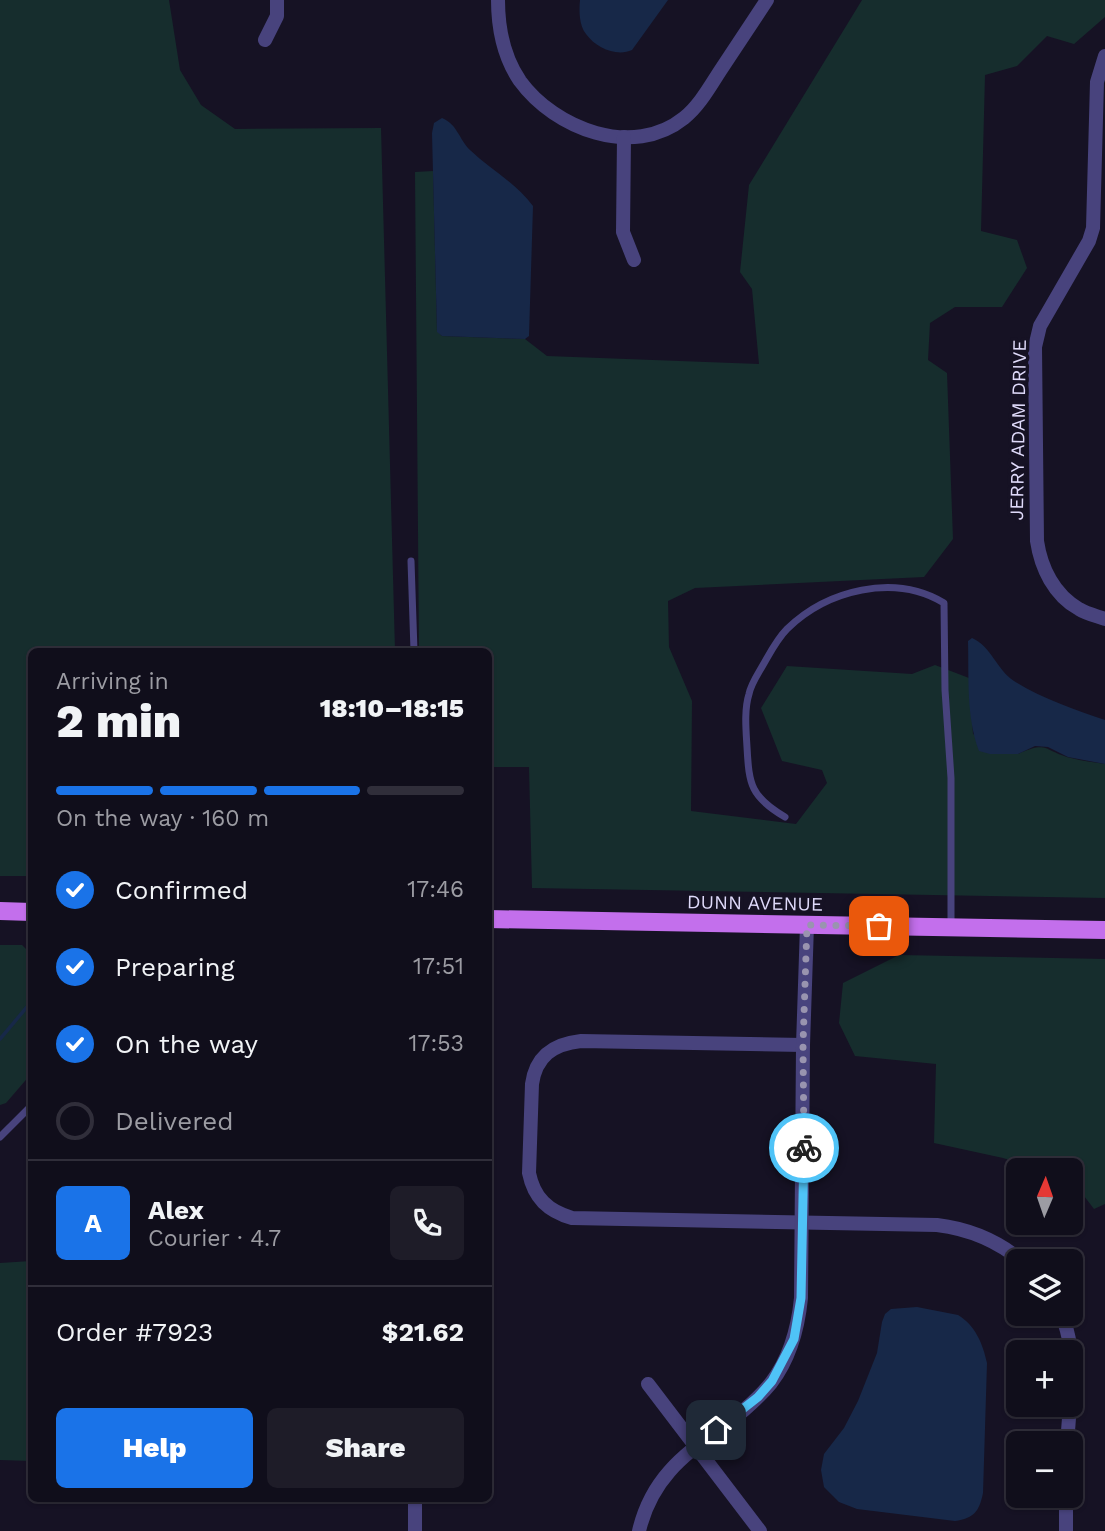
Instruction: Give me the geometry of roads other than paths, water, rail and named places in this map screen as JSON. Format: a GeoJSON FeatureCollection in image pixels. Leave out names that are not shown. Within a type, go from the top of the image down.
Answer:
{"type":"FeatureCollection","features":[{"type":"Feature","properties":{"kind":"main road"},"geometry":{"type":"LineString","coordinates":[[0,911],[28,912]]}},
{"type":"Feature","properties":{"kind":"main road","name":"DUNN AVENUE"},"geometry":{"type":"LineString","coordinates":[[492,919],[1105,930]]}},
{"type":"Feature","properties":{"kind":"street"},"geometry":{"type":"LineString","coordinates":[[265,40],[277,16],[277,0]]}},
{"type":"Feature","properties":{"kind":"street"},"geometry":{"type":"LineString","coordinates":[[498,0],[502,44],[520,80],[536,99],[558,117],[581,128],[608,136],[624,137],[644,136],[663,130],[684,118],[700,102],[766,0]]}},
{"type":"Feature","properties":{"kind":"street","name":"JERRY ADAM DRIVE"},"geometry":{"type":"LineString","coordinates":[[1105,56],[1097,82],[1093,228],[1089,242],[1040,327],[1035,347],[1037,541],[1040,559],[1059,592],[1078,609],[1105,619]]}},
{"type":"Feature","properties":{"kind":"street"},"geometry":{"type":"LineString","coordinates":[[624,137],[623,232],[634,260]]}},
{"type":"Feature","properties":{"kind":"street"},"geometry":{"type":"LineString","coordinates":[[639,1531],[643,1515],[661,1479],[695,1447],[758,1397],[772,1381],[794,1339],[799,1318],[803,1223],[803,1045],[807,925]]}},
{"type":"Feature","properties":{"kind":"street"},"geometry":{"type":"LineString","coordinates":[[803,1045],[581,1041],[552,1048],[534,1070],[530,1173],[532,1186],[539,1199],[558,1214],[572,1218],[937,1224],[990,1240],[1006,1251]]}},
{"type":"Feature","properties":{"kind":"street"},"geometry":{"type":"LineString","coordinates":[[648,1384],[760,1531]]}},
{"type":"Feature","properties":{"kind":"street"},"geometry":{"type":"LineString","coordinates":[[415,1502],[415,1531]]}},
{"type":"Feature","properties":{"kind":"street"},"geometry":{"type":"LineString","coordinates":[[1066,1508],[1066,1531]]}},
{"type":"Feature","properties":{"kind":"lane"},"geometry":{"type":"LineString","coordinates":[[411,561],[414,648]]}},
{"type":"Feature","properties":{"kind":"lane"},"geometry":{"type":"LineString","coordinates":[[785,817],[757,797],[752,787],[748,776],[746,713],[749,693],[786,631],[835,597],[859,590],[882,588],[932,595],[944,603],[945,690],[951,790],[951,927]]}},
{"type":"Feature","properties":{"kind":"lane"},"geometry":{"type":"LineString","coordinates":[[0,1137],[28,1109]]}},
{"type":"Feature","properties":{"kind":"water"},"geometry":{"type":"Polygon","coordinates":[[[580,0],[668,0],[632,50],[613,52],[601,47],[586,34],[581,22],[580,0]]]}},
{"type":"Feature","properties":{"kind":"water"},"geometry":{"type":"Polygon","coordinates":[[[442,118],[455,128],[470,150],[519,190],[533,206],[529,336],[525,339],[442,336],[437,332],[432,133],[434,123],[442,118]]]}},
{"type":"Feature","properties":{"kind":"water"},"geometry":{"type":"Polygon","coordinates":[[[972,638],[984,647],[1014,681],[1070,708],[1105,720],[1105,764],[1068,757],[1048,747],[1035,746],[1018,754],[990,754],[979,751],[969,697],[968,641],[972,638]]]}},
{"type":"Feature","properties":{"kind":"water"},"geometry":{"type":"Polygon","coordinates":[[[917,1307],[958,1315],[964,1319],[977,1336],[987,1363],[983,1493],[975,1513],[955,1521],[857,1509],[839,1502],[824,1487],[821,1470],[824,1454],[844,1428],[858,1401],[877,1353],[885,1314],[891,1309],[917,1307]]]}},
{"type":"Feature","properties":{"kind":"waterway"},"geometry":{"type":"LineString","coordinates":[[0,1039],[28,1006]]}}]}
